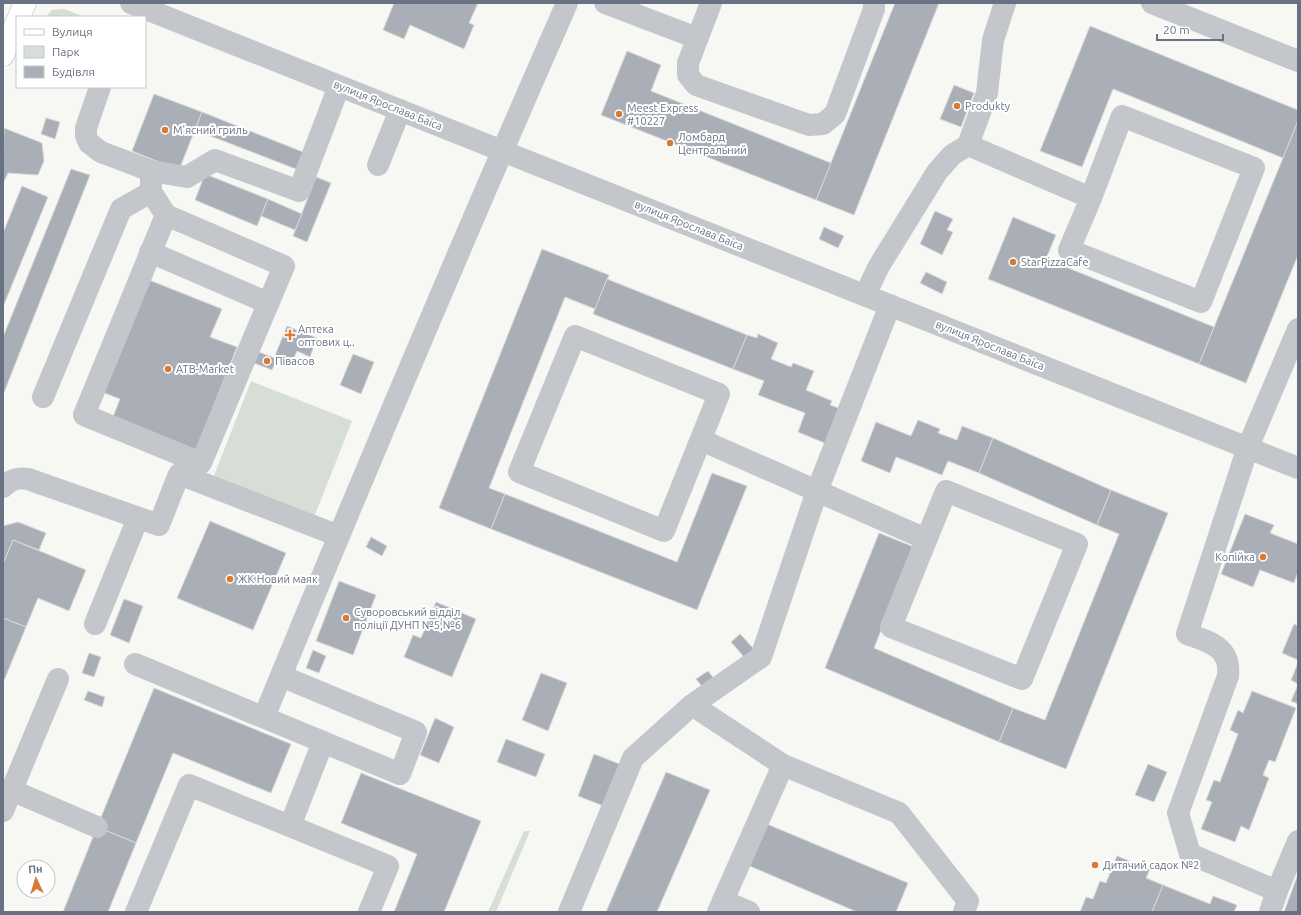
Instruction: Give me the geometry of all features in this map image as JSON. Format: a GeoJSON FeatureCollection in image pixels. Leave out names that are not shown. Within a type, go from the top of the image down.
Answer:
{"type":"FeatureCollection","features":[{"type":"Feature","properties":{"kind":"main road"},"geometry":{"type":"LineString","coordinates":[[19,16],[25,3]]}},
{"type":"Feature","properties":{"kind":"main road"},"geometry":{"type":"LineString","coordinates":[[3,55],[16,23]]}},
{"type":"Feature","properties":{"kind":"street"},"geometry":{"type":"LineString","coordinates":[[125,16],[130,3]]}},
{"type":"Feature","properties":{"kind":"street","name":"вулиця Ярослава Баіса"},"geometry":{"type":"LineString","coordinates":[[130,3],[1298,468]]}},
{"type":"Feature","properties":{"kind":"street"},"geometry":{"type":"LineString","coordinates":[[264,717],[502,151],[567,3]]}},
{"type":"Feature","properties":{"kind":"street"},"geometry":{"type":"LineString","coordinates":[[605,3],[697,38]]}},
{"type":"Feature","properties":{"kind":"street"},"geometry":{"type":"LineString","coordinates":[[711,3],[688,63],[688,76],[696,85],[808,125],[823,124],[835,114],[874,9],[874,3]]}},
{"type":"Feature","properties":{"kind":"street"},"geometry":{"type":"LineString","coordinates":[[865,295],[879,266],[937,172],[952,154],[968,145],[987,93],[993,40],[1005,3]]}},
{"type":"Feature","properties":{"kind":"street"},"geometry":{"type":"LineString","coordinates":[[1152,3],[1298,61]]}},
{"type":"Feature","properties":{"kind":"street"},"geometry":{"type":"LineString","coordinates":[[43,397],[121,209],[151,182],[187,177],[215,160],[299,191],[339,86]]}},
{"type":"Feature","properties":{"kind":"street"},"geometry":{"type":"LineString","coordinates":[[100,88],[86,128],[88,143],[93,148],[151,182],[166,215],[284,266],[201,463],[84,415],[166,215]]}},
{"type":"Feature","properties":{"kind":"street"},"geometry":{"type":"LineString","coordinates":[[378,165],[400,110]]}},
{"type":"Feature","properties":{"kind":"street"},"geometry":{"type":"LineString","coordinates":[[1122,116],[1254,168],[1201,302],[1069,250],[1091,198],[1122,116]]}},
{"type":"Feature","properties":{"kind":"street"},"geometry":{"type":"LineString","coordinates":[[968,145],[1091,198]]}},
{"type":"Feature","properties":{"kind":"street"},"geometry":{"type":"LineString","coordinates":[[150,252],[268,303]]}},
{"type":"Feature","properties":{"kind":"street"},"geometry":{"type":"LineString","coordinates":[[569,912],[633,758],[692,705],[761,657],[818,492],[890,305]]}},
{"type":"Feature","properties":{"kind":"street"},"geometry":{"type":"LineString","coordinates":[[1277,891],[1190,854],[1178,813],[1228,676],[1229,668],[1227,660],[1216,646],[1211,642],[1187,634],[1248,447],[1298,328]]}},
{"type":"Feature","properties":{"kind":"street"},"geometry":{"type":"LineString","coordinates":[[575,336],[720,394],[701,440],[664,531],[519,472],[575,336]]}},
{"type":"Feature","properties":{"kind":"street"},"geometry":{"type":"LineString","coordinates":[[701,440],[926,539]]}},
{"type":"Feature","properties":{"kind":"street"},"geometry":{"type":"LineString","coordinates":[[3,487],[15,479],[28,479],[159,525],[179,474],[339,536]]}},
{"type":"Feature","properties":{"kind":"street"},"geometry":{"type":"LineString","coordinates":[[946,491],[1077,544],[1022,679],[891,627],[926,539],[946,491]]}},
{"type":"Feature","properties":{"kind":"street"},"geometry":{"type":"LineString","coordinates":[[95,624],[138,518]]}},
{"type":"Feature","properties":{"kind":"street"},"geometry":{"type":"LineString","coordinates":[[135,664],[400,774],[416,732],[281,676]]}},
{"type":"Feature","properties":{"kind":"street"},"geometry":{"type":"LineString","coordinates":[[3,811],[58,679]]}},
{"type":"Feature","properties":{"kind":"street"},"geometry":{"type":"LineString","coordinates":[[692,705],[783,765],[899,813],[968,901],[964,912]]}},
{"type":"Feature","properties":{"kind":"street"},"geometry":{"type":"LineString","coordinates":[[290,826],[323,742]]}},
{"type":"Feature","properties":{"kind":"street"},"geometry":{"type":"LineString","coordinates":[[749,912],[721,906],[783,765]]}},
{"type":"Feature","properties":{"kind":"street"},"geometry":{"type":"LineString","coordinates":[[136,912],[189,785],[388,866],[369,912]]}},
{"type":"Feature","properties":{"kind":"street"},"geometry":{"type":"LineString","coordinates":[[12,790],[97,827]]}},
{"type":"Feature","properties":{"kind":"street"},"geometry":{"type":"LineString","coordinates":[[1270,912],[1298,841]]}},
{"type":"Feature","properties":{"kind":"green space"},"geometry":{"type":"Polygon","coordinates":[[[64,9],[82,16],[47,16],[52,10],[64,9]]]}},
{"type":"Feature","properties":{"kind":"green space"},"geometry":{"type":"Polygon","coordinates":[[[251,381],[352,421],[311,525],[210,486],[251,381]]]}},
{"type":"Feature","properties":{"kind":"green space"},"geometry":{"type":"Polygon","coordinates":[[[524,831],[530,831],[496,912],[488,912],[524,831]]]}},
{"type":"Feature","properties":{"kind":"building"},"geometry":{"type":"Polygon","coordinates":[[[394,3],[478,3],[469,23],[474,25],[464,49],[410,25],[404,39],[383,30],[394,3]]]}},
{"type":"Feature","properties":{"kind":"building"},"geometry":{"type":"Polygon","coordinates":[[[895,3],[939,3],[854,215],[816,200],[895,3]]]}},
{"type":"Feature","properties":{"kind":"building"},"geometry":{"type":"Polygon","coordinates":[[[1090,26],[1298,110],[1298,121],[1283,158],[1113,89],[1082,167],[1040,151],[1090,26]]]}},
{"type":"Feature","properties":{"kind":"building"},"geometry":{"type":"Polygon","coordinates":[[[627,51],[661,65],[651,91],[831,163],[816,200],[601,115],[627,51]]]}},
{"type":"Feature","properties":{"kind":"building","name":"Produkty"},"geometry":{"type":"Polygon","coordinates":[[[954,85],[974,93],[961,127],[940,119],[954,85]]]}},
{"type":"Feature","properties":{"kind":"building"},"geometry":{"type":"Polygon","coordinates":[[[154,94],[202,112],[179,170],[132,151],[154,94]]]}},
{"type":"Feature","properties":{"kind":"building"},"geometry":{"type":"Polygon","coordinates":[[[202,112],[308,154],[301,171],[195,130],[202,112]]]}},
{"type":"Feature","properties":{"kind":"building"},"geometry":{"type":"Polygon","coordinates":[[[46,118],[60,122],[55,139],[41,134],[46,118]]]}},
{"type":"Feature","properties":{"kind":"building"},"geometry":{"type":"Polygon","coordinates":[[[1298,121],[1298,255],[1246,383],[1199,364],[1298,121]]]}},
{"type":"Feature","properties":{"kind":"building"},"geometry":{"type":"Polygon","coordinates":[[[4,128],[42,143],[44,161],[38,175],[8,173],[3,183],[4,128]]]}},
{"type":"Feature","properties":{"kind":"building"},"geometry":{"type":"Polygon","coordinates":[[[71,169],[90,175],[3,395],[3,337],[71,169]]]}},
{"type":"Feature","properties":{"kind":"building"},"geometry":{"type":"Polygon","coordinates":[[[205,174],[268,199],[257,226],[195,200],[205,174]]]}},
{"type":"Feature","properties":{"kind":"building"},"geometry":{"type":"Polygon","coordinates":[[[316,177],[331,183],[307,242],[293,236],[316,177]]]}},
{"type":"Feature","properties":{"kind":"building"},"geometry":{"type":"Polygon","coordinates":[[[22,186],[48,197],[3,307],[3,233],[22,186]]]}},
{"type":"Feature","properties":{"kind":"building"},"geometry":{"type":"Polygon","coordinates":[[[268,199],[302,214],[295,230],[261,216],[268,199]]]}},
{"type":"Feature","properties":{"kind":"building"},"geometry":{"type":"Polygon","coordinates":[[[935,211],[953,219],[947,230],[953,232],[942,255],[920,244],[935,211]]]}},
{"type":"Feature","properties":{"kind":"building"},"geometry":{"type":"Polygon","coordinates":[[[1013,217],[1056,235],[1046,259],[1214,327],[1199,364],[988,279],[1013,217]]]}},
{"type":"Feature","properties":{"kind":"building"},"geometry":{"type":"Polygon","coordinates":[[[824,227],[844,236],[838,248],[819,239],[824,227]]]}},
{"type":"Feature","properties":{"kind":"building"},"geometry":{"type":"Polygon","coordinates":[[[542,249],[609,275],[595,309],[565,297],[489,488],[505,494],[491,529],[439,508],[542,249]]]}},
{"type":"Feature","properties":{"kind":"building"},"geometry":{"type":"Polygon","coordinates":[[[926,272],[947,282],[942,294],[920,283],[926,272]]]}},
{"type":"Feature","properties":{"kind":"building","name":"ATB-Market"},"geometry":{"type":"Polygon","coordinates":[[[144,278],[222,309],[210,337],[237,347],[196,450],[113,417],[120,399],[99,391],[144,278]]]}},
{"type":"Feature","properties":{"kind":"building"},"geometry":{"type":"Polygon","coordinates":[[[607,279],[747,335],[733,369],[593,314],[607,279]]]}},
{"type":"Feature","properties":{"kind":"building"},"geometry":{"type":"Polygon","coordinates":[[[287,326],[317,338],[310,357],[297,351],[291,365],[274,358],[287,326]]]}},
{"type":"Feature","properties":{"kind":"building"},"geometry":{"type":"Polygon","coordinates":[[[758,334],[778,343],[771,359],[791,367],[793,363],[814,371],[806,390],[832,401],[830,405],[841,409],[827,444],[798,432],[805,413],[758,395],[764,381],[733,369],[747,335],[757,338],[758,334]]]}},
{"type":"Feature","properties":{"kind":"building"},"geometry":{"type":"Polygon","coordinates":[[[259,352],[277,359],[272,370],[254,363],[259,352]]]}},
{"type":"Feature","properties":{"kind":"building"},"geometry":{"type":"Polygon","coordinates":[[[353,354],[374,362],[361,394],[340,385],[353,354]]]}},
{"type":"Feature","properties":{"kind":"building"},"geometry":{"type":"Polygon","coordinates":[[[918,420],[940,429],[938,433],[957,440],[962,426],[993,438],[979,473],[948,461],[942,475],[896,457],[890,473],[861,461],[876,422],[911,436],[918,420]]]}},
{"type":"Feature","properties":{"kind":"building"},"geometry":{"type":"Polygon","coordinates":[[[993,438],[1111,490],[1097,525],[979,473],[993,438]]]}},
{"type":"Feature","properties":{"kind":"building"},"geometry":{"type":"Polygon","coordinates":[[[712,473],[747,486],[697,610],[491,529],[505,494],[677,562],[712,473]]]}},
{"type":"Feature","properties":{"kind":"building"},"geometry":{"type":"Polygon","coordinates":[[[1111,490],[1168,513],[1066,769],[999,742],[1013,708],[1045,720],[1119,534],[1097,525],[1111,490]]]}},
{"type":"Feature","properties":{"kind":"building","name":"Копійка"},"geometry":{"type":"Polygon","coordinates":[[[1245,514],[1274,525],[1270,533],[1298,544],[1298,572],[1294,583],[1260,570],[1253,587],[1221,574],[1245,514]]]}},
{"type":"Feature","properties":{"kind":"building","name":"ЖК Новий маяк"},"geometry":{"type":"Polygon","coordinates":[[[210,521],[286,553],[253,630],[177,598],[210,521]]]}},
{"type":"Feature","properties":{"kind":"building"},"geometry":{"type":"Polygon","coordinates":[[[18,522],[46,533],[39,550],[13,540],[3,564],[3,526],[18,522]]]}},
{"type":"Feature","properties":{"kind":"building"},"geometry":{"type":"Polygon","coordinates":[[[879,533],[914,547],[874,648],[1013,708],[999,742],[825,668],[879,533]]]}},
{"type":"Feature","properties":{"kind":"building"},"geometry":{"type":"Polygon","coordinates":[[[371,537],[387,546],[382,556],[366,547],[371,537]]]}},
{"type":"Feature","properties":{"kind":"building"},"geometry":{"type":"Polygon","coordinates":[[[13,540],[86,570],[69,611],[38,598],[26,627],[3,618],[3,564],[13,540]]]}},
{"type":"Feature","properties":{"kind":"building","name":"Суворовський відділ поліції ДУНП №5,№6"},"geometry":{"type":"Polygon","coordinates":[[[339,581],[376,595],[353,655],[316,641],[339,581]]]}},
{"type":"Feature","properties":{"kind":"building"},"geometry":{"type":"Polygon","coordinates":[[[124,599],[143,606],[129,643],[110,635],[124,599]]]}},
{"type":"Feature","properties":{"kind":"building"},"geometry":{"type":"Polygon","coordinates":[[[436,602],[476,619],[452,677],[404,657],[413,635],[421,638],[436,602]]]}},
{"type":"Feature","properties":{"kind":"building"},"geometry":{"type":"Polygon","coordinates":[[[3,618],[26,627],[3,683],[3,618]]]}},
{"type":"Feature","properties":{"kind":"building"},"geometry":{"type":"Polygon","coordinates":[[[1294,624],[1298,626],[1298,660],[1282,653],[1294,624]]]}},
{"type":"Feature","properties":{"kind":"building"},"geometry":{"type":"Polygon","coordinates":[[[740,634],[754,649],[744,657],[731,642],[740,634]]]}},
{"type":"Feature","properties":{"kind":"building"},"geometry":{"type":"Polygon","coordinates":[[[313,650],[326,656],[319,673],[306,668],[313,650]]]}},
{"type":"Feature","properties":{"kind":"building"},"geometry":{"type":"Polygon","coordinates":[[[89,653],[101,657],[94,677],[82,673],[89,653]]]}},
{"type":"Feature","properties":{"kind":"building"},"geometry":{"type":"Polygon","coordinates":[[[1298,663],[1298,684],[1291,680],[1298,663]]]}},
{"type":"Feature","properties":{"kind":"building"},"geometry":{"type":"Polygon","coordinates":[[[708,671],[715,680],[704,689],[696,679],[708,671]]]}},
{"type":"Feature","properties":{"kind":"building"},"geometry":{"type":"Polygon","coordinates":[[[541,673],[567,683],[548,731],[522,720],[541,673]]]}},
{"type":"Feature","properties":{"kind":"building"},"geometry":{"type":"Polygon","coordinates":[[[1298,685],[1298,704],[1291,701],[1298,685]]]}},
{"type":"Feature","properties":{"kind":"building"},"geometry":{"type":"Polygon","coordinates":[[[154,688],[291,744],[271,793],[173,753],[136,843],[97,827],[154,688]]]}},
{"type":"Feature","properties":{"kind":"building"},"geometry":{"type":"Polygon","coordinates":[[[88,691],[105,697],[102,707],[84,700],[88,691]]]}},
{"type":"Feature","properties":{"kind":"building"},"geometry":{"type":"Polygon","coordinates":[[[1252,691],[1296,708],[1275,762],[1269,760],[1263,775],[1269,778],[1249,830],[1241,826],[1235,842],[1201,829],[1212,802],[1206,800],[1214,780],[1220,782],[1238,734],[1230,730],[1238,710],[1243,713],[1252,691]]]}},
{"type":"Feature","properties":{"kind":"building"},"geometry":{"type":"Polygon","coordinates":[[[435,718],[454,727],[439,763],[420,755],[435,718]]]}},
{"type":"Feature","properties":{"kind":"building"},"geometry":{"type":"Polygon","coordinates":[[[506,739],[545,754],[536,777],[497,762],[506,739]]]}},
{"type":"Feature","properties":{"kind":"building"},"geometry":{"type":"Polygon","coordinates":[[[594,754],[622,765],[606,807],[578,796],[594,754]]]}},
{"type":"Feature","properties":{"kind":"building"},"geometry":{"type":"Polygon","coordinates":[[[1148,764],[1167,772],[1154,802],[1135,795],[1148,764]]]}},
{"type":"Feature","properties":{"kind":"building"},"geometry":{"type":"Polygon","coordinates":[[[666,772],[710,790],[657,912],[606,912],[666,772]]]}},
{"type":"Feature","properties":{"kind":"building"},"geometry":{"type":"Polygon","coordinates":[[[361,773],[481,821],[444,912],[394,912],[417,854],[341,823],[361,773]]]}},
{"type":"Feature","properties":{"kind":"building"},"geometry":{"type":"Polygon","coordinates":[[[762,822],[908,883],[896,912],[857,912],[745,864],[762,822]]]}},
{"type":"Feature","properties":{"kind":"building"},"geometry":{"type":"Polygon","coordinates":[[[97,827],[136,843],[108,912],[63,912],[97,827]]]}},
{"type":"Feature","properties":{"kind":"building"},"geometry":{"type":"Polygon","coordinates":[[[1117,856],[1150,869],[1146,878],[1163,885],[1152,912],[1080,912],[1086,897],[1093,899],[1100,881],[1106,883],[1117,856]]]}},
{"type":"Feature","properties":{"kind":"building"},"geometry":{"type":"Polygon","coordinates":[[[1298,874],[1298,912],[1284,912],[1298,874]]]}},
{"type":"Feature","properties":{"kind":"building"},"geometry":{"type":"Polygon","coordinates":[[[1163,885],[1210,904],[1213,896],[1237,905],[1234,912],[1152,912],[1163,885]]]}},
{"type":"Feature","properties":{"kind":"place","name":"Produkty"},"geometry":{"type":"Point","coordinates":[957,106]}},
{"type":"Feature","properties":{"kind":"place","name":"Meest Express #10227"},"geometry":{"type":"Point","coordinates":[619,114]}},
{"type":"Feature","properties":{"kind":"place","name":"М'ясний гриль"},"geometry":{"type":"Point","coordinates":[165,130]}},
{"type":"Feature","properties":{"kind":"place","name":"Ломбард Центральний"},"geometry":{"type":"Point","coordinates":[670,143]}},
{"type":"Feature","properties":{"kind":"place","name":"StarPizzaCafe"},"geometry":{"type":"Point","coordinates":[1013,262]}},
{"type":"Feature","properties":{"kind":"place","name":"Аптека оптових ц‥"},"geometry":{"type":"Point","coordinates":[290,335]}},
{"type":"Feature","properties":{"kind":"place","name":"Півасов"},"geometry":{"type":"Point","coordinates":[267,361]}},
{"type":"Feature","properties":{"kind":"place","name":"ATB-Market"},"geometry":{"type":"Point","coordinates":[168,369]}},
{"type":"Feature","properties":{"kind":"place","name":"Копійка"},"geometry":{"type":"Point","coordinates":[1263,557]}},
{"type":"Feature","properties":{"kind":"place","name":"ЖК Новий маяк"},"geometry":{"type":"Point","coordinates":[230,579]}},
{"type":"Feature","properties":{"kind":"place","name":"Суворовський відділ поліції ДУНП №5,№6"},"geometry":{"type":"Point","coordinates":[346,618]}},
{"type":"Feature","properties":{"kind":"place","name":"Дитячий садок №2"},"geometry":{"type":"Point","coordinates":[1095,865]}}]}
